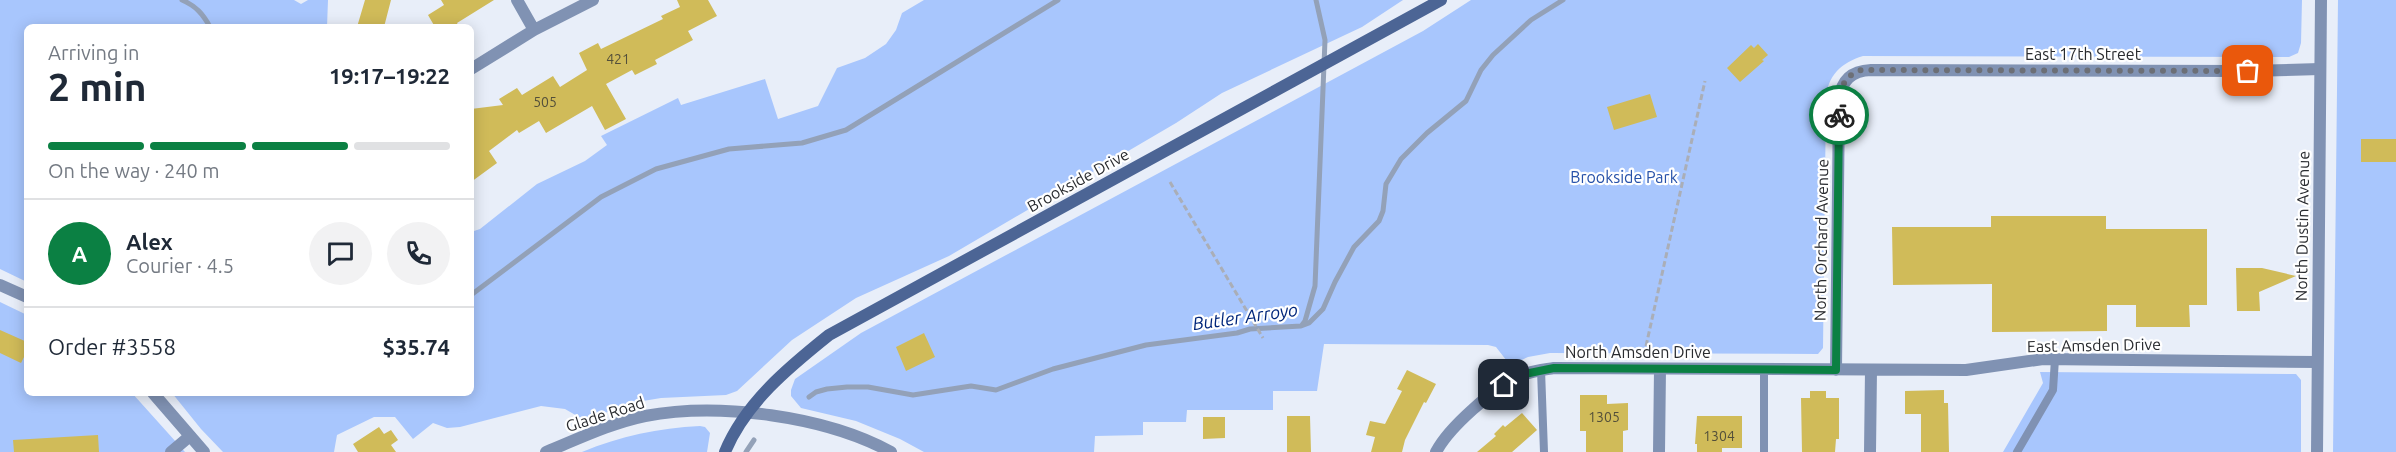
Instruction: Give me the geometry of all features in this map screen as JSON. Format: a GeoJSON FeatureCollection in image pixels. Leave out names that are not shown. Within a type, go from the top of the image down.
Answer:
{"type":"FeatureCollection","features":[{"type":"Feature","properties":{"kind":"main road","name":"Brookside Drive"},"geometry":{"type":"LineString","coordinates":[[725,452],[731,436],[748,412],[782,375],[829,335],[1441,0]]}},
{"type":"Feature","properties":{"kind":"street"},"geometry":{"type":"LineString","coordinates":[[517,0],[534,30]]}},
{"type":"Feature","properties":{"kind":"street"},"geometry":{"type":"LineString","coordinates":[[474,67],[534,30],[593,0]]}},
{"type":"Feature","properties":{"kind":"street","name":"North Dustin Avenue"},"geometry":{"type":"LineString","coordinates":[[2318,452],[2321,0]]}},
{"type":"Feature","properties":{"kind":"street","name":"East 17th Street"},"geometry":{"type":"LineString","coordinates":[[1848,77],[1854,72],[1871,70],[2248,71],[2320,69]]}},
{"type":"Feature","properties":{"kind":"street","name":"North Orchard Avenue"},"geometry":{"type":"LineString","coordinates":[[1836,370],[1839,99],[1843,84],[1848,77]]}},
{"type":"Feature","properties":{"kind":"street"},"geometry":{"type":"LineString","coordinates":[[0,285],[24,296]]}},
{"type":"Feature","properties":{"kind":"street","name":"East Amsden Drive"},"geometry":{"type":"LineString","coordinates":[[1836,370],[1966,370],[2055,359],[2318,362]]}},
{"type":"Feature","properties":{"kind":"street","name":"North Amsden Drive"},"geometry":{"type":"LineString","coordinates":[[1436,452],[1442,440],[1453,428],[1504,385],[1520,375],[1541,370],[1554,368],[1836,370]]}},
{"type":"Feature","properties":{"kind":"street"},"geometry":{"type":"LineString","coordinates":[[1659,452],[1660,369]]}},
{"type":"Feature","properties":{"kind":"street"},"geometry":{"type":"LineString","coordinates":[[1870,452],[1871,370]]}},
{"type":"Feature","properties":{"kind":"street"},"geometry":{"type":"LineString","coordinates":[[156,396],[204,452]]}},
{"type":"Feature","properties":{"kind":"street","name":"Glade Road"},"geometry":{"type":"LineString","coordinates":[[546,452],[599,430],[643,417],[688,411],[748,412],[786,417],[874,442],[891,452]]}},
{"type":"Feature","properties":{"kind":"street"},"geometry":{"type":"LineString","coordinates":[[171,452],[190,436]]}},
{"type":"Feature","properties":{"kind":"lane"},"geometry":{"type":"LineString","coordinates":[[2017,452],[2053,390],[2055,359]]}},
{"type":"Feature","properties":{"kind":"lane"},"geometry":{"type":"LineString","coordinates":[[1764,369],[1764,452]]}},
{"type":"Feature","properties":{"kind":"lane"},"geometry":{"type":"LineString","coordinates":[[1541,370],[1544,402],[1544,452]]}},
{"type":"Feature","properties":{"kind":"path"},"geometry":{"type":"LineString","coordinates":[[1646,346],[1705,81]]}},
{"type":"Feature","properties":{"kind":"path"},"geometry":{"type":"LineString","coordinates":[[1170,182],[1263,338]]}},
{"type":"Feature","properties":{"kind":"green space"},"geometry":{"type":"Polygon","coordinates":[[[0,0],[294,0],[301,4],[308,0],[328,0],[327,24],[24,24],[24,281],[0,269],[0,0]]]}},
{"type":"Feature","properties":{"kind":"green space"},"geometry":{"type":"Polygon","coordinates":[[[924,0],[1403,0],[1362,27],[1222,93],[1176,123],[949,256],[856,298],[792,340],[737,391],[726,395],[661,398],[637,402],[584,420],[565,409],[541,406],[460,427],[447,428],[433,423],[413,439],[395,417],[374,417],[337,435],[334,452],[223,452],[174,396],[474,396],[474,231],[480,229],[537,184],[585,161],[607,145],[601,136],[678,98],[681,105],[765,79],[778,119],[818,106],[837,68],[865,58],[886,44],[896,30],[902,13],[924,0]]]}},
{"type":"Feature","properties":{"kind":"green space","name":"Brookside Park"},"geometry":{"type":"Polygon","coordinates":[[[1471,0],[2302,0],[2301,43],[2298,53],[2289,57],[1863,56],[1848,62],[1833,76],[1826,98],[1823,348],[1818,354],[1550,353],[1528,357],[1510,365],[1496,347],[1488,345],[1324,344],[1317,391],[1273,391],[1273,410],[1187,410],[1186,422],[1143,422],[1143,435],[1095,436],[1094,452],[924,452],[900,439],[856,421],[801,408],[791,396],[795,379],[861,333],[1423,31],[1471,0]]]}},
{"type":"Feature","properties":{"kind":"green space"},"geometry":{"type":"Polygon","coordinates":[[[2338,0],[2396,0],[2396,452],[2333,452],[2338,0]]]}},
{"type":"Feature","properties":{"kind":"green space"},"geometry":{"type":"Polygon","coordinates":[[[0,302],[24,314],[24,396],[135,396],[185,452],[0,452],[0,302]]]}},
{"type":"Feature","properties":{"kind":"green space"},"geometry":{"type":"Polygon","coordinates":[[[2040,372],[2296,374],[2301,380],[2301,452],[2003,452],[2043,383],[2040,372]]]}},
{"type":"Feature","properties":{"kind":"green space"},"geometry":{"type":"Polygon","coordinates":[[[705,427],[710,433],[707,452],[582,452],[611,441],[640,434],[705,427]]]}},
{"type":"Feature","properties":{"kind":"building"},"geometry":{"type":"Polygon","coordinates":[[[365,0],[391,0],[385,24],[358,24],[365,0]]]}},
{"type":"Feature","properties":{"kind":"building"},"geometry":{"type":"Polygon","coordinates":[[[441,0],[494,0],[458,24],[433,24],[428,15],[444,5],[441,0]]]}},
{"type":"Feature","properties":{"kind":"building"},"geometry":{"type":"Polygon","coordinates":[[[677,0],[708,0],[717,16],[688,31],[693,40],[655,60],[657,64],[635,75],[632,70],[606,84],[626,119],[605,130],[592,106],[546,133],[539,121],[519,133],[517,130],[489,151],[497,163],[474,180],[474,109],[503,105],[499,99],[517,88],[522,95],[553,76],[560,87],[587,70],[579,53],[598,43],[601,49],[663,19],[661,16],[680,7],[677,0]]]}},
{"type":"Feature","properties":{"kind":"building"},"geometry":{"type":"Polygon","coordinates":[[[1758,44],[1768,55],[1740,82],[1727,68],[1751,45],[1754,48],[1758,44]]]}},
{"type":"Feature","properties":{"kind":"building"},"geometry":{"type":"Polygon","coordinates":[[[1650,94],[1657,117],[1614,130],[1607,107],[1650,94]]]}},
{"type":"Feature","properties":{"kind":"building"},"geometry":{"type":"Polygon","coordinates":[[[2361,139],[2396,139],[2396,162],[2361,162],[2361,139]]]}},
{"type":"Feature","properties":{"kind":"building"},"geometry":{"type":"Polygon","coordinates":[[[1991,216],[2106,216],[2106,229],[2207,229],[2207,305],[2189,305],[2190,327],[2136,327],[2136,305],[2107,305],[2107,331],[1992,332],[1992,284],[1893,285],[1892,227],[1991,227],[1991,216]]]}},
{"type":"Feature","properties":{"kind":"building"},"geometry":{"type":"Polygon","coordinates":[[[2236,268],[2262,268],[2296,276],[2259,292],[2260,311],[2237,311],[2236,268]]]}},
{"type":"Feature","properties":{"kind":"building"},"geometry":{"type":"Polygon","coordinates":[[[0,330],[24,341],[24,357],[21,363],[0,353],[0,330]]]}},
{"type":"Feature","properties":{"kind":"building"},"geometry":{"type":"Polygon","coordinates":[[[924,333],[935,357],[906,371],[896,347],[924,333]]]}},
{"type":"Feature","properties":{"kind":"building"},"geometry":{"type":"Polygon","coordinates":[[[1407,370],[1436,384],[1405,440],[1402,452],[1371,452],[1375,437],[1366,435],[1370,421],[1385,424],[1402,391],[1397,389],[1407,370]]]}},
{"type":"Feature","properties":{"kind":"building"},"geometry":{"type":"Polygon","coordinates":[[[1944,390],[1944,403],[1948,403],[1949,452],[1921,452],[1921,414],[1905,414],[1905,391],[1944,390]]]}},
{"type":"Feature","properties":{"kind":"building"},"geometry":{"type":"Polygon","coordinates":[[[1810,391],[1826,391],[1826,398],[1839,398],[1839,439],[1836,439],[1835,452],[1802,452],[1801,398],[1810,398],[1810,391]]]}},
{"type":"Feature","properties":{"kind":"building"},"geometry":{"type":"Polygon","coordinates":[[[1580,395],[1607,395],[1607,404],[1628,403],[1628,430],[1623,431],[1623,452],[1586,452],[1586,431],[1580,431],[1580,395]]]}},
{"type":"Feature","properties":{"kind":"building"},"geometry":{"type":"Polygon","coordinates":[[[1522,413],[1537,430],[1512,452],[1477,452],[1496,436],[1494,434],[1503,425],[1505,427],[1522,413]]]}},
{"type":"Feature","properties":{"kind":"building"},"geometry":{"type":"Polygon","coordinates":[[[1287,416],[1310,416],[1311,452],[1287,452],[1287,416]]]}},
{"type":"Feature","properties":{"kind":"building"},"geometry":{"type":"Polygon","coordinates":[[[1697,416],[1742,416],[1742,448],[1722,448],[1722,452],[1697,452],[1697,444],[1695,444],[1697,416]]]}},
{"type":"Feature","properties":{"kind":"building"},"geometry":{"type":"Polygon","coordinates":[[[1203,417],[1225,417],[1225,438],[1203,439],[1203,417]]]}},
{"type":"Feature","properties":{"kind":"building"},"geometry":{"type":"Polygon","coordinates":[[[379,427],[384,434],[391,430],[398,440],[391,445],[396,452],[358,452],[353,444],[379,427]]]}},
{"type":"Feature","properties":{"kind":"building"},"geometry":{"type":"Polygon","coordinates":[[[98,435],[99,452],[14,452],[13,440],[98,435]]]}},
{"type":"Feature","properties":{"kind":"waterway"},"geometry":{"type":"LineString","coordinates":[[182,0],[199,11],[208,24]]}},
{"type":"Feature","properties":{"kind":"waterway"},"geometry":{"type":"LineString","coordinates":[[474,293],[601,197],[656,169],[729,149],[802,143],[846,130],[1058,0]]}},
{"type":"Feature","properties":{"kind":"waterway"},"geometry":{"type":"LineString","coordinates":[[1302,325],[1315,286],[1325,40],[1316,0]]}},
{"type":"Feature","properties":{"kind":"waterway","name":"Butler Arroyo"},"geometry":{"type":"LineString","coordinates":[[809,397],[827,389],[847,387],[868,387],[913,395],[971,386],[996,390],[1053,369],[1146,345],[1237,333],[1250,329],[1301,326],[1309,323],[1323,309],[1354,247],[1379,221],[1383,211],[1386,184],[1401,159],[1427,133],[1466,101],[1481,70],[1493,55],[1531,20],[1563,0]]}},
{"type":"Feature","properties":{"kind":"waterway","name":"Butler Arroyo"},"geometry":{"type":"LineString","coordinates":[[746,452],[754,440]]}},
{"type":"Feature","properties":{"kind":"way so far"},"geometry":{"type":"LineString","coordinates":[[1839,115],[1840,90],[1848,77],[1861,70],[2248,71]]}},
{"type":"Feature","properties":{"kind":"route"},"geometry":{"type":"LineString","coordinates":[[1504,385],[1520,375],[1554,368],[1836,370],[1839,115]]}}]}
